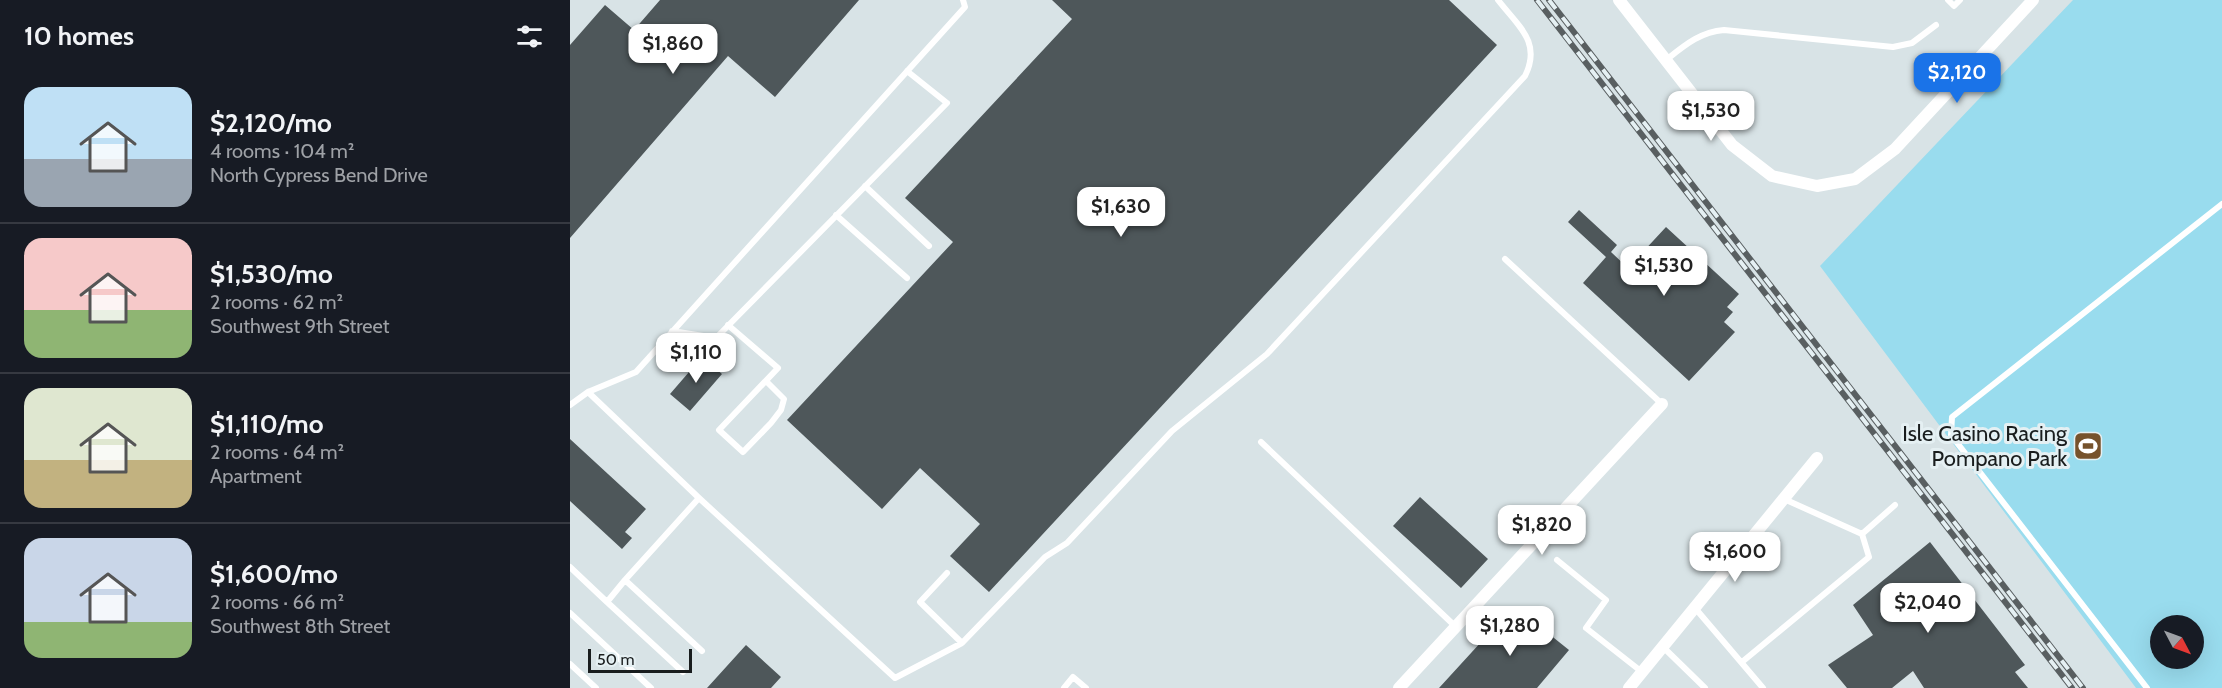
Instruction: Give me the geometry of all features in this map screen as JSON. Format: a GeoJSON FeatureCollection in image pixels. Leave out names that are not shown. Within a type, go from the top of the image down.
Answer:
{"type":"FeatureCollection","features":[{"type":"Feature","properties":{"kind":"street"},"geometry":{"type":"LineString","coordinates":[[1619,0],[1732,145],[1772,176],[1817,186],[1855,179],[1895,148],[2033,0]]}},
{"type":"Feature","properties":{"kind":"street"},"geometry":{"type":"LineString","coordinates":[[1399,688],[1662,404]]}},
{"type":"Feature","properties":{"kind":"street"},"geometry":{"type":"LineString","coordinates":[[1629,688],[1817,458]]}},
{"type":"Feature","properties":{"kind":"lane"},"geometry":{"type":"LineString","coordinates":[[570,405],[588,392],[636,372],[965,7],[963,0]]}},
{"type":"Feature","properties":{"kind":"lane"},"geometry":{"type":"LineString","coordinates":[[588,392],[699,498],[896,678],[962,643],[1045,557],[1067,543],[1172,431],[1267,354],[1525,76],[1533,61],[1531,43],[1498,0]]}},
{"type":"Feature","properties":{"kind":"lane"},"geometry":{"type":"LineString","coordinates":[[1948,0],[1954,6],[1960,0]]}},
{"type":"Feature","properties":{"kind":"lane"},"geometry":{"type":"LineString","coordinates":[[1666,60],[1692,40],[1708,32],[1724,30],[1893,47],[1912,43],[1936,26]]}},
{"type":"Feature","properties":{"kind":"lane"},"geometry":{"type":"LineString","coordinates":[[672,332],[716,338],[947,103],[907,71]]}},
{"type":"Feature","properties":{"kind":"lane"},"geometry":{"type":"LineString","coordinates":[[865,186],[928,246]]}},
{"type":"Feature","properties":{"kind":"lane"},"geometry":{"type":"LineString","coordinates":[[2147,688],[1951,435],[1952,417],[2222,204]]}},
{"type":"Feature","properties":{"kind":"lane"},"geometry":{"type":"LineString","coordinates":[[836,215],[907,278]]}},
{"type":"Feature","properties":{"kind":"lane"},"geometry":{"type":"LineString","coordinates":[[1505,259],[1662,404]]}},
{"type":"Feature","properties":{"kind":"lane"},"geometry":{"type":"LineString","coordinates":[[729,325],[778,368],[719,430],[743,452],[781,410],[783,399],[766,381]]}},
{"type":"Feature","properties":{"kind":"lane"},"geometry":{"type":"LineString","coordinates":[[1261,442],[1456,628]]}},
{"type":"Feature","properties":{"kind":"lane"},"geometry":{"type":"LineString","coordinates":[[607,602],[699,498]]}},
{"type":"Feature","properties":{"kind":"lane"},"geometry":{"type":"LineString","coordinates":[[1742,662],[1869,557],[1862,534],[1784,499]]}},
{"type":"Feature","properties":{"kind":"lane"},"geometry":{"type":"LineString","coordinates":[[1862,534],[1895,505]]}},
{"type":"Feature","properties":{"kind":"lane"},"geometry":{"type":"LineString","coordinates":[[1557,560],[1606,600],[1586,628],[1642,672]]}},
{"type":"Feature","properties":{"kind":"lane"},"geometry":{"type":"LineString","coordinates":[[570,567],[683,672]]}},
{"type":"Feature","properties":{"kind":"lane"},"geometry":{"type":"LineString","coordinates":[[947,573],[920,602],[962,643]]}},
{"type":"Feature","properties":{"kind":"lane"},"geometry":{"type":"LineString","coordinates":[[625,580],[702,651]]}},
{"type":"Feature","properties":{"kind":"lane"},"geometry":{"type":"LineString","coordinates":[[1695,607],[1763,688]]}},
{"type":"Feature","properties":{"kind":"lane"},"geometry":{"type":"LineString","coordinates":[[570,613],[651,688]]}},
{"type":"Feature","properties":{"kind":"lane"},"geometry":{"type":"LineString","coordinates":[[1662,647],[1703,686]]}},
{"type":"Feature","properties":{"kind":"lane"},"geometry":{"type":"LineString","coordinates":[[570,664],[596,688]]}},
{"type":"Feature","properties":{"kind":"lane"},"geometry":{"type":"LineString","coordinates":[[1064,688],[1073,677],[1086,688]]}},
{"type":"Feature","properties":{"kind":"lane"},"geometry":{"type":"LineString","coordinates":[[1695,688],[1703,686]]}},
{"type":"Feature","properties":{"kind":"shaded area","name":"Isle Casino Racing Pompano Park"},"geometry":{"type":"Polygon","coordinates":[[[2073,0],[2222,0],[2222,688],[2136,688],[1820,266],[2073,0]]]}},
{"type":"Feature","properties":{"kind":"building"},"geometry":{"type":"Polygon","coordinates":[[[660,0],[859,0],[775,97],[728,56],[570,238],[570,45],[605,5],[634,30],[660,0]]]}},
{"type":"Feature","properties":{"kind":"building"},"geometry":{"type":"Polygon","coordinates":[[[1052,0],[1449,0],[1497,45],[989,592],[950,556],[980,524],[920,468],[882,509],[787,420],[953,242],[905,198],[1072,19],[1052,0]]]}},
{"type":"Feature","properties":{"kind":"building"},"geometry":{"type":"Polygon","coordinates":[[[1579,210],[1617,245],[1611,252],[1628,268],[1666,227],[1739,294],[1727,307],[1733,312],[1724,322],[1735,332],[1689,381],[1583,283],[1606,257],[1568,222],[1579,210]]]}},
{"type":"Feature","properties":{"kind":"building"},"geometry":{"type":"Polygon","coordinates":[[[702,357],[722,374],[690,411],[670,394],[702,357]]]}},
{"type":"Feature","properties":{"kind":"building"},"geometry":{"type":"Polygon","coordinates":[[[570,439],[646,509],[625,532],[632,538],[622,549],[570,501],[570,439]]]}},
{"type":"Feature","properties":{"kind":"building"},"geometry":{"type":"Polygon","coordinates":[[[1420,497],[1488,559],[1461,588],[1393,526],[1420,497]]]}},
{"type":"Feature","properties":{"kind":"building"},"geometry":{"type":"Polygon","coordinates":[[[1930,542],[2025,665],[2015,672],[2028,688],[1924,688],[1913,671],[1892,688],[1847,688],[1828,665],[1873,635],[1853,605],[1930,542]]]}},
{"type":"Feature","properties":{"kind":"building"},"geometry":{"type":"Polygon","coordinates":[[[1514,606],[1569,650],[1537,688],[1439,688],[1514,606]]]}},
{"type":"Feature","properties":{"kind":"building"},"geometry":{"type":"Polygon","coordinates":[[[746,645],[781,677],[771,688],[707,688],[746,645]]]}},
{"type":"Feature","properties":{"kind":"railway"},"geometry":{"type":"LineString","coordinates":[[1537,0],[2072,688]]}},
{"type":"Feature","properties":{"kind":"railway"},"geometry":{"type":"LineString","coordinates":[[1549,0],[2083,688]]}},
{"type":"Feature","properties":{"kind":"place","name":"Isle Casino Racing Pompano Park"},"geometry":{"type":"Point","coordinates":[2088,446]}}]}
